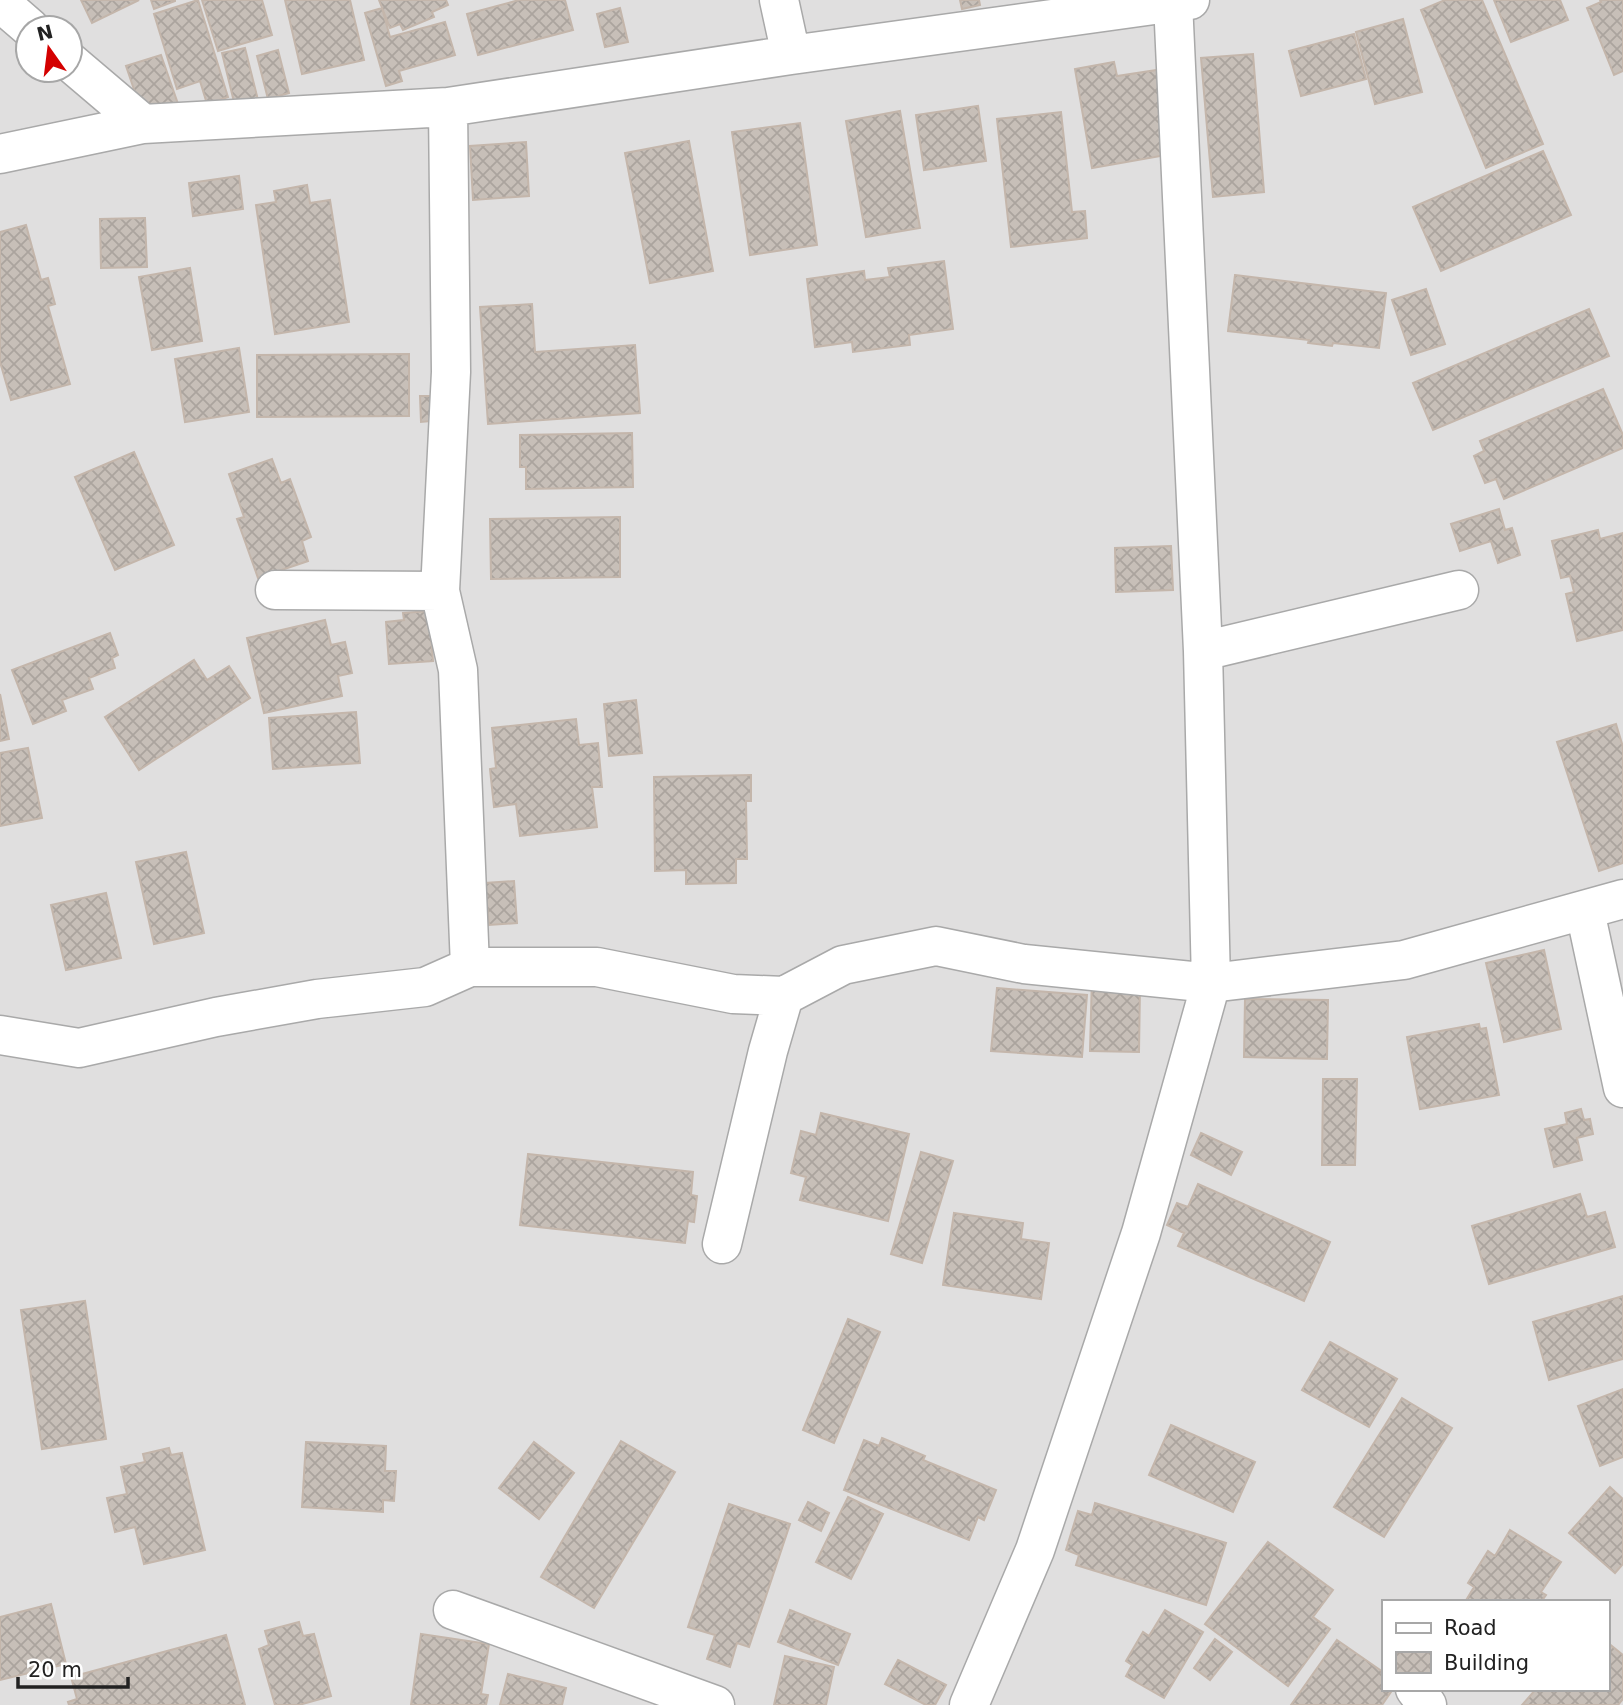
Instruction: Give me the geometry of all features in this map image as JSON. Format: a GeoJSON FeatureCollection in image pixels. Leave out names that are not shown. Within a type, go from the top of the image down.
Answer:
{"type":"FeatureCollection","features":[{"type":"Feature","properties":{"kind":"street"},"geometry":{"type":"LineString","coordinates":[[779,0],[791,55]]}},
{"type":"Feature","properties":{"kind":"street"},"geometry":{"type":"LineString","coordinates":[[0,154],[143,124],[449,107],[791,55],[1182,1],[1211,983],[1141,1233],[1035,1550],[969,1705]]}},
{"type":"Feature","properties":{"kind":"street"},"geometry":{"type":"LineString","coordinates":[[0,2],[14,14]]}},
{"type":"Feature","properties":{"kind":"street"},"geometry":{"type":"LineString","coordinates":[[84,74],[143,124]]}},
{"type":"Feature","properties":{"kind":"street"},"geometry":{"type":"LineString","coordinates":[[449,107],[451,372],[440,591],[458,670],[470,967]]}},
{"type":"Feature","properties":{"kind":"street"},"geometry":{"type":"LineString","coordinates":[[275,590],[440,591]]}},
{"type":"Feature","properties":{"kind":"street"},"geometry":{"type":"LineString","coordinates":[[1203,651],[1459,590]]}},
{"type":"Feature","properties":{"kind":"street"},"geometry":{"type":"LineString","coordinates":[[0,1035],[79,1048],[216,1017],[317,999],[425,987],[470,967],[597,967],[733,994],[784,996],[843,965],[936,946],[1024,964],[1211,983],[1404,960],[1623,899]]}},
{"type":"Feature","properties":{"kind":"street"},"geometry":{"type":"LineString","coordinates":[[1585,911],[1623,1088]]}},
{"type":"Feature","properties":{"kind":"street"},"geometry":{"type":"LineString","coordinates":[[722,1244],[768,1051],[784,996]]}},
{"type":"Feature","properties":{"kind":"street"},"geometry":{"type":"LineString","coordinates":[[453,1610],[715,1705]]}},
{"type":"Feature","properties":{"kind":"shaded area"},"geometry":{"type":"Polygon","coordinates":[[[0,0],[1623,0],[1623,1705],[0,1705],[0,0]]]}},
{"type":"Feature","properties":{"kind":"building"},"geometry":{"type":"Polygon","coordinates":[[[81,0],[139,0],[92,23],[81,0]]]}},
{"type":"Feature","properties":{"kind":"building"},"geometry":{"type":"Polygon","coordinates":[[[151,0],[175,0],[175,1],[154,9],[151,0]]]}},
{"type":"Feature","properties":{"kind":"building"},"geometry":{"type":"Polygon","coordinates":[[[198,0],[228,97],[207,104],[200,81],[177,89],[154,14],[198,0]]]}},
{"type":"Feature","properties":{"kind":"building"},"geometry":{"type":"Polygon","coordinates":[[[202,0],[262,0],[272,35],[218,51],[202,0]]]}},
{"type":"Feature","properties":{"kind":"building"},"geometry":{"type":"Polygon","coordinates":[[[285,0],[350,0],[364,60],[302,74],[285,0]]]}},
{"type":"Feature","properties":{"kind":"building"},"geometry":{"type":"Polygon","coordinates":[[[379,0],[446,0],[448,5],[432,12],[434,17],[403,30],[400,24],[390,28],[379,0]]]}},
{"type":"Feature","properties":{"kind":"building"},"geometry":{"type":"Polygon","coordinates":[[[519,0],[565,0],[573,30],[478,55],[467,14],[519,0]]]}},
{"type":"Feature","properties":{"kind":"building"},"geometry":{"type":"Polygon","coordinates":[[[960,0],[979,0],[980,5],[962,9],[960,0]]]}},
{"type":"Feature","properties":{"kind":"building"},"geometry":{"type":"Polygon","coordinates":[[[1445,0],[1482,0],[1543,144],[1486,168],[1421,10],[1445,0]]]}},
{"type":"Feature","properties":{"kind":"building"},"geometry":{"type":"Polygon","coordinates":[[[1494,0],[1560,0],[1568,20],[1511,42],[1494,0]]]}},
{"type":"Feature","properties":{"kind":"building"},"geometry":{"type":"Polygon","coordinates":[[[1600,0],[1623,0],[1623,71],[1614,75],[1587,8],[1601,2],[1600,0]]]}},
{"type":"Feature","properties":{"kind":"building"},"geometry":{"type":"Polygon","coordinates":[[[382,8],[390,37],[445,22],[455,55],[399,71],[402,81],[386,86],[365,13],[382,8]]]}},
{"type":"Feature","properties":{"kind":"building"},"geometry":{"type":"Polygon","coordinates":[[[620,8],[628,42],[605,47],[597,14],[620,8]]]}},
{"type":"Feature","properties":{"kind":"building"},"geometry":{"type":"Polygon","coordinates":[[[1403,19],[1422,92],[1375,104],[1356,32],[1403,19]]]}},
{"type":"Feature","properties":{"kind":"building"},"geometry":{"type":"Polygon","coordinates":[[[1354,34],[1366,79],[1301,96],[1289,51],[1354,34]]]}},
{"type":"Feature","properties":{"kind":"building"},"geometry":{"type":"Polygon","coordinates":[[[245,48],[258,100],[235,106],[222,53],[245,48]]]}},
{"type":"Feature","properties":{"kind":"building"},"geometry":{"type":"Polygon","coordinates":[[[278,50],[289,93],[268,99],[257,56],[278,50]]]}},
{"type":"Feature","properties":{"kind":"building"},"geometry":{"type":"Polygon","coordinates":[[[1253,54],[1264,192],[1213,197],[1201,58],[1253,54]]]}},
{"type":"Feature","properties":{"kind":"building"},"geometry":{"type":"Polygon","coordinates":[[[161,55],[178,104],[143,116],[126,66],[161,55]]]}},
{"type":"Feature","properties":{"kind":"building"},"geometry":{"type":"Polygon","coordinates":[[[1114,62],[1117,76],[1157,70],[1172,154],[1092,168],[1075,69],[1114,62]]]}},
{"type":"Feature","properties":{"kind":"building"},"geometry":{"type":"Polygon","coordinates":[[[978,106],[986,161],[924,170],[916,115],[978,106]]]}},
{"type":"Feature","properties":{"kind":"building"},"geometry":{"type":"Polygon","coordinates":[[[900,111],[920,228],[866,237],[846,121],[900,111]]]}},
{"type":"Feature","properties":{"kind":"building"},"geometry":{"type":"Polygon","coordinates":[[[1061,112],[1072,212],[1085,211],[1087,238],[1011,247],[997,119],[1061,112]]]}},
{"type":"Feature","properties":{"kind":"building"},"geometry":{"type":"Polygon","coordinates":[[[800,123],[817,245],[750,255],[732,132],[800,123]]]}},
{"type":"Feature","properties":{"kind":"building"},"geometry":{"type":"Polygon","coordinates":[[[689,141],[713,271],[650,283],[625,153],[689,141]]]}},
{"type":"Feature","properties":{"kind":"building"},"geometry":{"type":"Polygon","coordinates":[[[526,142],[529,196],[473,200],[470,146],[526,142]]]}},
{"type":"Feature","properties":{"kind":"building"},"geometry":{"type":"Polygon","coordinates":[[[1543,151],[1571,215],[1441,271],[1413,207],[1543,151]]]}},
{"type":"Feature","properties":{"kind":"building"},"geometry":{"type":"Polygon","coordinates":[[[239,176],[243,209],[193,216],[189,183],[239,176]]]}},
{"type":"Feature","properties":{"kind":"building"},"geometry":{"type":"Polygon","coordinates":[[[307,185],[310,203],[330,200],[349,322],[275,334],[256,205],[276,202],[274,191],[307,185]]]}},
{"type":"Feature","properties":{"kind":"building"},"geometry":{"type":"Polygon","coordinates":[[[145,218],[147,267],[101,268],[100,219],[145,218]]]}},
{"type":"Feature","properties":{"kind":"building"},"geometry":{"type":"Polygon","coordinates":[[[26,225],[41,280],[48,278],[55,304],[48,306],[70,384],[11,400],[0,362],[0,232],[26,225]]]}},
{"type":"Feature","properties":{"kind":"building"},"geometry":{"type":"Polygon","coordinates":[[[944,261],[953,329],[909,335],[910,345],[853,352],[852,342],[815,347],[807,279],[864,271],[865,280],[890,277],[888,268],[944,261]]]}},
{"type":"Feature","properties":{"kind":"building"},"geometry":{"type":"Polygon","coordinates":[[[190,268],[202,341],[152,350],[139,277],[190,268]]]}},
{"type":"Feature","properties":{"kind":"building"},"geometry":{"type":"Polygon","coordinates":[[[1235,275],[1386,293],[1379,348],[1333,343],[1332,346],[1308,343],[1309,340],[1228,331],[1235,275]]]}},
{"type":"Feature","properties":{"kind":"building"},"geometry":{"type":"Polygon","coordinates":[[[1426,289],[1445,344],[1411,355],[1392,300],[1426,289]]]}},
{"type":"Feature","properties":{"kind":"building"},"geometry":{"type":"Polygon","coordinates":[[[532,304],[535,352],[635,345],[640,413],[488,424],[480,307],[532,304]]]}},
{"type":"Feature","properties":{"kind":"building"},"geometry":{"type":"Polygon","coordinates":[[[1589,309],[1609,356],[1433,430],[1413,383],[1589,309]]]}},
{"type":"Feature","properties":{"kind":"building"},"geometry":{"type":"Polygon","coordinates":[[[239,348],[249,412],[185,422],[175,359],[239,348]]]}},
{"type":"Feature","properties":{"kind":"building"},"geometry":{"type":"Polygon","coordinates":[[[409,354],[409,416],[257,417],[257,355],[409,354]]]}},
{"type":"Feature","properties":{"kind":"building"},"geometry":{"type":"Polygon","coordinates":[[[1603,389],[1623,435],[1623,448],[1504,499],[1496,479],[1485,483],[1474,456],[1484,451],[1480,441],[1603,389]]]}},
{"type":"Feature","properties":{"kind":"building"},"geometry":{"type":"Polygon","coordinates":[[[420,396],[440,396],[441,420],[421,422],[420,396]]]}},
{"type":"Feature","properties":{"kind":"building"},"geometry":{"type":"Polygon","coordinates":[[[632,433],[633,487],[526,489],[526,467],[520,467],[520,435],[632,433]]]}},
{"type":"Feature","properties":{"kind":"building"},"geometry":{"type":"Polygon","coordinates":[[[134,452],[174,545],[115,570],[75,477],[134,452]]]}},
{"type":"Feature","properties":{"kind":"building"},"geometry":{"type":"Polygon","coordinates":[[[272,459],[281,483],[290,479],[311,537],[302,541],[308,561],[258,578],[237,519],[244,517],[229,474],[272,459]]]}},
{"type":"Feature","properties":{"kind":"building"},"geometry":{"type":"Polygon","coordinates":[[[1499,509],[1505,530],[1512,528],[1520,555],[1498,563],[1491,541],[1460,551],[1451,524],[1499,509]]]}},
{"type":"Feature","properties":{"kind":"building"},"geometry":{"type":"Polygon","coordinates":[[[620,517],[620,577],[491,579],[490,519],[620,517]]]}},
{"type":"Feature","properties":{"kind":"building"},"geometry":{"type":"Polygon","coordinates":[[[1598,530],[1600,539],[1623,533],[1623,630],[1577,641],[1566,594],[1574,592],[1570,576],[1561,578],[1552,541],[1598,530]]]}},
{"type":"Feature","properties":{"kind":"building"},"geometry":{"type":"Polygon","coordinates":[[[1171,546],[1173,590],[1116,592],[1115,548],[1171,546]]]}},
{"type":"Feature","properties":{"kind":"building"},"geometry":{"type":"Polygon","coordinates":[[[429,611],[433,661],[389,664],[386,622],[404,620],[403,613],[429,611]]]}},
{"type":"Feature","properties":{"kind":"building"},"geometry":{"type":"Polygon","coordinates":[[[325,620],[331,645],[345,642],[352,673],[338,676],[342,696],[264,713],[247,638],[325,620]]]}},
{"type":"Feature","properties":{"kind":"building"},"geometry":{"type":"Polygon","coordinates":[[[110,633],[118,655],[112,658],[115,668],[89,678],[93,689],[62,700],[66,711],[33,724],[12,670],[110,633]]]}},
{"type":"Feature","properties":{"kind":"building"},"geometry":{"type":"Polygon","coordinates":[[[194,660],[207,680],[229,666],[250,698],[139,770],[105,717],[194,660]]]}},
{"type":"Feature","properties":{"kind":"building"},"geometry":{"type":"Polygon","coordinates":[[[0,694],[9,739],[0,741],[0,694]]]}},
{"type":"Feature","properties":{"kind":"building"},"geometry":{"type":"Polygon","coordinates":[[[636,700],[642,753],[609,756],[604,704],[636,700]]]}},
{"type":"Feature","properties":{"kind":"building"},"geometry":{"type":"Polygon","coordinates":[[[356,712],[360,763],[273,769],[269,718],[356,712]]]}},
{"type":"Feature","properties":{"kind":"building"},"geometry":{"type":"Polygon","coordinates":[[[576,719],[579,745],[598,743],[602,787],[592,787],[597,827],[520,836],[516,804],[494,807],[490,769],[496,768],[492,728],[576,719]]]}},
{"type":"Feature","properties":{"kind":"building"},"geometry":{"type":"Polygon","coordinates":[[[1616,724],[1623,747],[1623,863],[1599,871],[1557,742],[1616,724]]]}},
{"type":"Feature","properties":{"kind":"building"},"geometry":{"type":"Polygon","coordinates":[[[28,748],[42,818],[0,826],[0,753],[28,748]]]}},
{"type":"Feature","properties":{"kind":"building"},"geometry":{"type":"Polygon","coordinates":[[[751,775],[751,801],[746,801],[747,859],[736,859],[736,883],[686,884],[686,870],[655,871],[654,777],[751,775]]]}},
{"type":"Feature","properties":{"kind":"building"},"geometry":{"type":"Polygon","coordinates":[[[186,852],[204,933],[154,944],[136,862],[186,852]]]}},
{"type":"Feature","properties":{"kind":"building"},"geometry":{"type":"Polygon","coordinates":[[[514,881],[517,923],[489,925],[485,883],[514,881]]]}},
{"type":"Feature","properties":{"kind":"building"},"geometry":{"type":"Polygon","coordinates":[[[106,893],[121,958],[66,970],[51,905],[106,893]]]}},
{"type":"Feature","properties":{"kind":"building"},"geometry":{"type":"Polygon","coordinates":[[[1544,950],[1561,1029],[1504,1042],[1486,963],[1544,950]]]}},
{"type":"Feature","properties":{"kind":"building"},"geometry":{"type":"Polygon","coordinates":[[[1092,976],[1140,986],[1139,1052],[1090,1051],[1092,976]]]}},
{"type":"Feature","properties":{"kind":"building"},"geometry":{"type":"Polygon","coordinates":[[[997,988],[1087,995],[1082,1057],[991,1051],[997,988]]]}},
{"type":"Feature","properties":{"kind":"building"},"geometry":{"type":"Polygon","coordinates":[[[1245,999],[1328,1000],[1327,1059],[1244,1057],[1245,999]]]}},
{"type":"Feature","properties":{"kind":"building"},"geometry":{"type":"Polygon","coordinates":[[[1479,1024],[1480,1029],[1486,1028],[1499,1095],[1420,1109],[1407,1037],[1479,1024]]]}},
{"type":"Feature","properties":{"kind":"building"},"geometry":{"type":"Polygon","coordinates":[[[1323,1079],[1357,1079],[1355,1165],[1322,1165],[1323,1079]]]}},
{"type":"Feature","properties":{"kind":"building"},"geometry":{"type":"Polygon","coordinates":[[[1581,1109],[1584,1120],[1590,1119],[1593,1134],[1577,1138],[1582,1160],[1554,1167],[1545,1129],[1567,1124],[1565,1113],[1581,1109]]]}},
{"type":"Feature","properties":{"kind":"building"},"geometry":{"type":"Polygon","coordinates":[[[821,1113],[909,1134],[888,1221],[800,1200],[806,1177],[791,1173],[801,1131],[816,1135],[821,1113]]]}},
{"type":"Feature","properties":{"kind":"building"},"geometry":{"type":"Polygon","coordinates":[[[1201,1133],[1242,1152],[1231,1175],[1191,1155],[1201,1133]]]}},
{"type":"Feature","properties":{"kind":"building"},"geometry":{"type":"Polygon","coordinates":[[[921,1152],[953,1161],[922,1263],[891,1254],[921,1152]]]}},
{"type":"Feature","properties":{"kind":"building"},"geometry":{"type":"Polygon","coordinates":[[[528,1154],[693,1172],[691,1195],[697,1196],[694,1222],[688,1221],[685,1243],[520,1225],[528,1154]]]}},
{"type":"Feature","properties":{"kind":"building"},"geometry":{"type":"Polygon","coordinates":[[[1198,1184],[1330,1242],[1304,1301],[1178,1246],[1184,1233],[1167,1225],[1177,1203],[1188,1207],[1198,1184]]]}},
{"type":"Feature","properties":{"kind":"building"},"geometry":{"type":"Polygon","coordinates":[[[1580,1194],[1587,1217],[1605,1212],[1615,1247],[1489,1284],[1472,1226],[1580,1194]]]}},
{"type":"Feature","properties":{"kind":"building"},"geometry":{"type":"Polygon","coordinates":[[[954,1213],[1023,1223],[1021,1239],[1049,1243],[1041,1299],[943,1285],[954,1213]]]}},
{"type":"Feature","properties":{"kind":"building"},"geometry":{"type":"Polygon","coordinates":[[[1623,1296],[1623,1359],[1549,1380],[1533,1322],[1623,1296]]]}},
{"type":"Feature","properties":{"kind":"building"},"geometry":{"type":"Polygon","coordinates":[[[85,1301],[106,1439],[42,1449],[21,1310],[85,1301]]]}},
{"type":"Feature","properties":{"kind":"building"},"geometry":{"type":"Polygon","coordinates":[[[848,1319],[880,1332],[834,1443],[803,1430],[848,1319]]]}},
{"type":"Feature","properties":{"kind":"building"},"geometry":{"type":"Polygon","coordinates":[[[1330,1342],[1397,1379],[1369,1427],[1302,1390],[1330,1342]]]}},
{"type":"Feature","properties":{"kind":"building"},"geometry":{"type":"Polygon","coordinates":[[[1623,1389],[1623,1457],[1600,1466],[1578,1406],[1623,1389]]]}},
{"type":"Feature","properties":{"kind":"building"},"geometry":{"type":"Polygon","coordinates":[[[1402,1398],[1452,1428],[1384,1537],[1334,1507],[1402,1398]]]}},
{"type":"Feature","properties":{"kind":"building"},"geometry":{"type":"Polygon","coordinates":[[[1171,1425],[1255,1462],[1233,1512],[1149,1475],[1171,1425]]]}},
{"type":"Feature","properties":{"kind":"building"},"geometry":{"type":"Polygon","coordinates":[[[882,1438],[925,1456],[923,1460],[996,1490],[984,1520],[978,1517],[969,1540],[844,1490],[864,1440],[879,1446],[882,1438]]]}},
{"type":"Feature","properties":{"kind":"building"},"geometry":{"type":"Polygon","coordinates":[[[621,1441],[675,1472],[594,1608],[541,1577],[621,1441]]]}},
{"type":"Feature","properties":{"kind":"building"},"geometry":{"type":"Polygon","coordinates":[[[306,1442],[386,1446],[385,1471],[396,1471],[394,1501],[383,1500],[383,1512],[302,1507],[306,1442]]]}},
{"type":"Feature","properties":{"kind":"building"},"geometry":{"type":"Polygon","coordinates":[[[534,1442],[574,1473],[539,1519],[499,1488],[534,1442]]]}},
{"type":"Feature","properties":{"kind":"building"},"geometry":{"type":"Polygon","coordinates":[[[169,1448],[171,1455],[182,1453],[205,1550],[144,1564],[135,1527],[115,1532],[107,1498],[127,1494],[121,1467],[145,1462],[143,1454],[169,1448]]]}},
{"type":"Feature","properties":{"kind":"building"},"geometry":{"type":"Polygon","coordinates":[[[1610,1487],[1623,1499],[1623,1564],[1615,1573],[1569,1533],[1610,1487]]]}},
{"type":"Feature","properties":{"kind":"building"},"geometry":{"type":"Polygon","coordinates":[[[848,1497],[883,1514],[851,1579],[816,1562],[848,1497]]]}},
{"type":"Feature","properties":{"kind":"building"},"geometry":{"type":"Polygon","coordinates":[[[808,1502],[829,1513],[821,1531],[799,1520],[808,1502]]]}},
{"type":"Feature","properties":{"kind":"building"},"geometry":{"type":"Polygon","coordinates":[[[1095,1503],[1226,1543],[1206,1605],[1076,1565],[1079,1555],[1066,1550],[1078,1511],[1092,1515],[1095,1503]]]}},
{"type":"Feature","properties":{"kind":"building"},"geometry":{"type":"Polygon","coordinates":[[[729,1504],[790,1524],[749,1647],[737,1643],[730,1667],[707,1659],[715,1635],[688,1627],[729,1504]]]}},
{"type":"Feature","properties":{"kind":"building"},"geometry":{"type":"Polygon","coordinates":[[[1510,1530],[1561,1562],[1541,1592],[1546,1595],[1542,1600],[1466,1600],[1474,1587],[1468,1583],[1488,1551],[1495,1556],[1510,1530]]]}},
{"type":"Feature","properties":{"kind":"building"},"geometry":{"type":"Polygon","coordinates":[[[1268,1542],[1333,1590],[1313,1617],[1330,1629],[1288,1686],[1205,1624],[1268,1542]]]}},
{"type":"Feature","properties":{"kind":"building"},"geometry":{"type":"Polygon","coordinates":[[[51,1604],[66,1664],[0,1680],[0,1617],[51,1604]]]}},
{"type":"Feature","properties":{"kind":"building"},"geometry":{"type":"Polygon","coordinates":[[[790,1610],[850,1634],[838,1665],[778,1642],[790,1610]]]}},
{"type":"Feature","properties":{"kind":"building"},"geometry":{"type":"Polygon","coordinates":[[[1165,1610],[1203,1632],[1164,1698],[1126,1676],[1132,1665],[1126,1661],[1143,1632],[1149,1636],[1165,1610]]]}},
{"type":"Feature","properties":{"kind":"building"},"geometry":{"type":"Polygon","coordinates":[[[299,1622],[303,1636],[314,1634],[331,1696],[299,1705],[275,1705],[259,1649],[269,1645],[265,1631],[299,1622]]]}},
{"type":"Feature","properties":{"kind":"building"},"geometry":{"type":"Polygon","coordinates":[[[421,1634],[489,1644],[481,1694],[488,1695],[486,1705],[411,1705],[421,1634]]]}},
{"type":"Feature","properties":{"kind":"building"},"geometry":{"type":"Polygon","coordinates":[[[226,1635],[245,1705],[69,1705],[68,1702],[77,1699],[71,1677],[226,1635]]]}},
{"type":"Feature","properties":{"kind":"building"},"geometry":{"type":"Polygon","coordinates":[[[1215,1639],[1232,1652],[1210,1680],[1194,1668],[1215,1639]]]}},
{"type":"Feature","properties":{"kind":"building"},"geometry":{"type":"Polygon","coordinates":[[[1337,1640],[1382,1671],[1382,1691],[1392,1691],[1382,1705],[1291,1705],[1337,1640]]]}},
{"type":"Feature","properties":{"kind":"building"},"geometry":{"type":"Polygon","coordinates":[[[1609,1644],[1623,1655],[1623,1699],[1618,1705],[1522,1705],[1534,1691],[1609,1691],[1609,1644]]]}},
{"type":"Feature","properties":{"kind":"building"},"geometry":{"type":"Polygon","coordinates":[[[785,1656],[834,1667],[826,1705],[774,1705],[785,1656]]]}},
{"type":"Feature","properties":{"kind":"building"},"geometry":{"type":"Polygon","coordinates":[[[898,1660],[946,1685],[935,1705],[926,1705],[885,1684],[898,1660]]]}},
{"type":"Feature","properties":{"kind":"building"},"geometry":{"type":"Polygon","coordinates":[[[508,1674],[566,1688],[562,1705],[500,1705],[508,1674]]]}}]}
